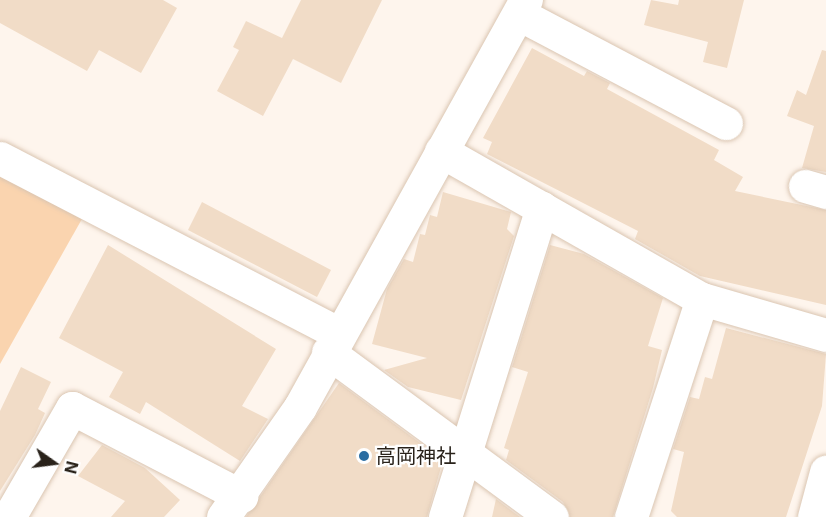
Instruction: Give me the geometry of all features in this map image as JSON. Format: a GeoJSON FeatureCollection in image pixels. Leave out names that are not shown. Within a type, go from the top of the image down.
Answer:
{"type":"FeatureCollection","features":[{"type":"Feature","properties":{"kind":"street"},"geometry":{"type":"LineString","coordinates":[[9,517],[72,408],[232,506],[300,407],[333,343],[523,7],[696,95],[726,123]]}},
{"type":"Feature","properties":{"kind":"street"},"geometry":{"type":"LineString","coordinates":[[441,151],[702,300],[826,335]]}},
{"type":"Feature","properties":{"kind":"street"},"geometry":{"type":"LineString","coordinates":[[0,158],[333,343],[464,453],[552,517]]}},
{"type":"Feature","properties":{"kind":"street"},"geometry":{"type":"LineString","coordinates":[[445,517],[542,208]]}},
{"type":"Feature","properties":{"kind":"street"},"geometry":{"type":"LineString","coordinates":[[631,517],[702,300]]}},
{"type":"Feature","properties":{"kind":"street"},"geometry":{"type":"LineString","coordinates":[[814,517],[826,472]]}},
{"type":"Feature","properties":{"kind":"shaded area"},"geometry":{"type":"Polygon","coordinates":[[[0,158],[91,203],[0,364],[0,158]]]}},
{"type":"Feature","properties":{"kind":"building"},"geometry":{"type":"Polygon","coordinates":[[[0,0],[163,0],[177,8],[141,73],[99,50],[87,71],[0,23],[0,0]]]}},
{"type":"Feature","properties":{"kind":"building"},"geometry":{"type":"Polygon","coordinates":[[[301,0],[382,0],[341,83],[293,59],[263,116],[217,91],[239,50],[233,47],[246,21],[282,38],[301,0]]]}},
{"type":"Feature","properties":{"kind":"building"},"geometry":{"type":"Polygon","coordinates":[[[651,0],[678,5],[679,0],[744,0],[727,68],[703,62],[708,42],[644,25],[651,0]]]}},
{"type":"Feature","properties":{"kind":"building"},"geometry":{"type":"Polygon","coordinates":[[[532,48],[584,76],[587,71],[610,83],[607,89],[719,150],[714,160],[743,177],[735,191],[826,210],[826,305],[700,276],[635,239],[638,231],[487,154],[492,142],[483,138],[532,48]]]}},
{"type":"Feature","properties":{"kind":"building"},"geometry":{"type":"Polygon","coordinates":[[[822,50],[826,51],[826,172],[802,168],[814,126],[787,116],[797,90],[806,95],[822,50]]]}},
{"type":"Feature","properties":{"kind":"building"},"geometry":{"type":"Polygon","coordinates":[[[443,192],[511,212],[507,229],[514,236],[461,400],[408,387],[384,370],[427,358],[372,344],[387,289],[404,259],[413,262],[420,234],[425,235],[430,215],[437,217],[443,192]]]}},
{"type":"Feature","properties":{"kind":"building"},"geometry":{"type":"Polygon","coordinates":[[[202,202],[331,270],[317,297],[188,230],[202,202]]]}},
{"type":"Feature","properties":{"kind":"building"},"geometry":{"type":"Polygon","coordinates":[[[108,245],[276,349],[242,406],[268,419],[240,461],[146,402],[140,414],[109,397],[123,372],[59,338],[108,245]]]}},
{"type":"Feature","properties":{"kind":"building"},"geometry":{"type":"Polygon","coordinates":[[[550,245],[584,254],[663,298],[648,346],[662,350],[653,388],[613,517],[570,517],[563,502],[506,460],[509,450],[504,448],[528,372],[512,367],[550,245]]]}},
{"type":"Feature","properties":{"kind":"building"},"geometry":{"type":"Polygon","coordinates":[[[726,328],[826,354],[822,406],[786,517],[677,517],[671,511],[684,452],[673,449],[690,397],[699,399],[705,377],[712,379],[726,328]]]}},
{"type":"Feature","properties":{"kind":"building"},"geometry":{"type":"Polygon","coordinates":[[[21,367],[51,382],[38,409],[45,413],[35,435],[0,491],[0,411],[21,367]]]}},
{"type":"Feature","properties":{"kind":"building","name":"高岡神社"},"geometry":{"type":"Polygon","coordinates":[[[339,383],[443,460],[427,517],[246,517],[339,383]]]}},
{"type":"Feature","properties":{"kind":"building"},"geometry":{"type":"Polygon","coordinates":[[[102,445],[145,468],[180,500],[164,517],[111,517],[125,501],[78,476],[102,445]]]}},
{"type":"Feature","properties":{"kind":"building"},"geometry":{"type":"Polygon","coordinates":[[[496,499],[520,517],[492,517],[496,499]]]}},
{"type":"Feature","properties":{"kind":"place","name":"高岡神社"},"geometry":{"type":"Point","coordinates":[364,456]}}]}
